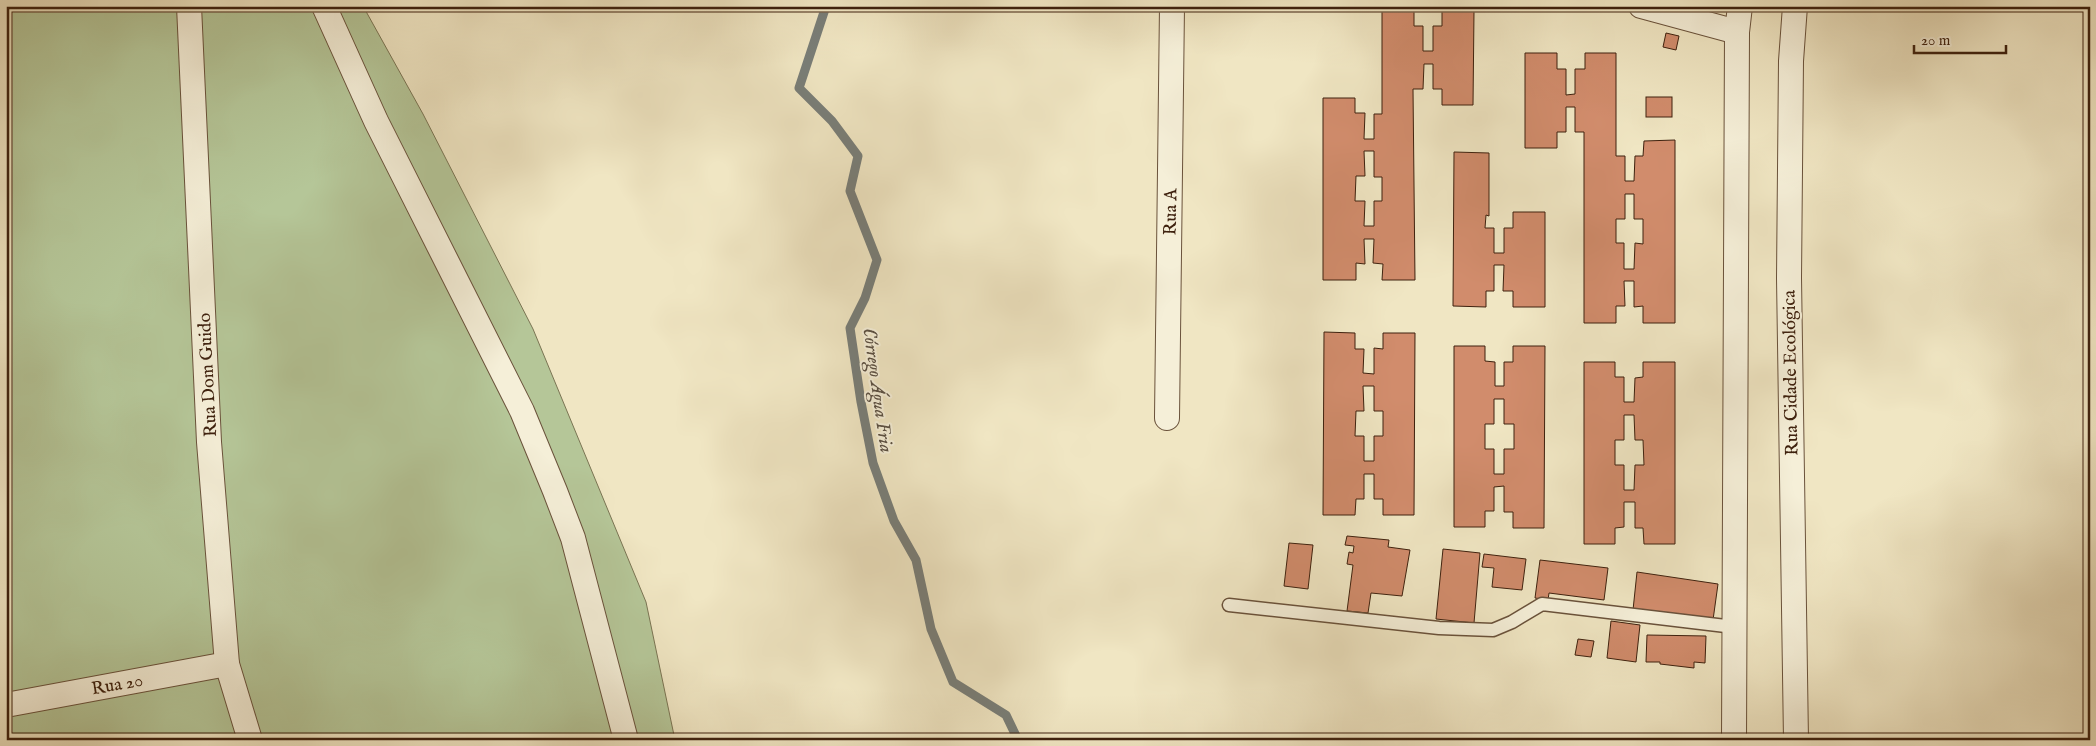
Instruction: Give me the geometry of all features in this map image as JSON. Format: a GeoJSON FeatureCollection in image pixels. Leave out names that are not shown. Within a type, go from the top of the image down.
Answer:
{"type":"FeatureCollection","features":[{"type":"Feature","properties":{"kind":"street","name":"Rua Dom Guido"},"geometry":{"type":"LineString","coordinates":[[189,6],[210,442],[227,664],[250,740]]}},
{"type":"Feature","properties":{"kind":"street"},"geometry":{"type":"LineString","coordinates":[[324,6],[376,121],[522,412],[552,482],[573,538],[626,740]]}},
{"type":"Feature","properties":{"kind":"street","name":"Rua A"},"geometry":{"type":"LineString","coordinates":[[1167,418],[1172,6]]}},
{"type":"Feature","properties":{"kind":"street"},"geometry":{"type":"LineString","coordinates":[[1641,6],[1737,32]]}},
{"type":"Feature","properties":{"kind":"street"},"geometry":{"type":"LineString","coordinates":[[1734,740],[1737,32],[1740,6]]}},
{"type":"Feature","properties":{"kind":"street","name":"Rua Cidade Ecológica"},"geometry":{"type":"LineString","coordinates":[[1795,6],[1791,61],[1789,278],[1796,740]]}},
{"type":"Feature","properties":{"kind":"street","name":"Rua 20"},"geometry":{"type":"LineString","coordinates":[[6,705],[227,664]]}},
{"type":"Feature","properties":{"kind":"lane"},"geometry":{"type":"LineString","coordinates":[[1228,605],[1439,628],[1493,630],[1542,604],[1734,627]]}},
{"type":"Feature","properties":{"kind":"green space"},"geometry":{"type":"Polygon","coordinates":[[[6,6],[363,6],[423,114],[533,329],[646,602],[675,740],[6,740],[6,6]]]}},
{"type":"Feature","properties":{"kind":"building"},"geometry":{"type":"Polygon","coordinates":[[[1382,11],[1414,11],[1414,26],[1423,26],[1423,51],[1433,51],[1433,26],[1442,26],[1442,11],[1474,11],[1473,105],[1442,105],[1442,89],[1433,89],[1433,64],[1424,64],[1423,89],[1413,89],[1415,280],[1382,280],[1383,264],[1373,263],[1374,239],[1364,239],[1365,264],[1356,263],[1356,280],[1323,280],[1323,98],[1355,98],[1355,113],[1365,113],[1364,139],[1374,139],[1374,114],[1382,114],[1382,11]],[[1364,151],[1365,176],[1356,176],[1355,201],[1365,201],[1364,226],[1374,226],[1374,201],[1382,201],[1382,177],[1374,177],[1374,151],[1364,151]]]}},
{"type":"Feature","properties":{"kind":"building"},"geometry":{"type":"Polygon","coordinates":[[[1666,33],[1679,36],[1676,50],[1663,47],[1666,33]]]}},
{"type":"Feature","properties":{"kind":"building"},"geometry":{"type":"Polygon","coordinates":[[[1525,53],[1557,53],[1557,69],[1566,69],[1566,95],[1575,94],[1575,69],[1585,69],[1585,53],[1616,53],[1616,156],[1625,156],[1625,181],[1634,181],[1635,156],[1643,156],[1644,141],[1675,140],[1675,323],[1643,323],[1643,306],[1634,307],[1634,281],[1624,281],[1625,306],[1616,306],[1616,323],[1584,323],[1584,132],[1575,132],[1575,107],[1566,107],[1566,132],[1557,132],[1557,148],[1525,148],[1525,53]],[[1625,194],[1625,219],[1616,219],[1616,243],[1624,243],[1624,269],[1634,269],[1635,243],[1643,244],[1643,219],[1634,219],[1634,194],[1625,194]]]}},
{"type":"Feature","properties":{"kind":"building"},"geometry":{"type":"Polygon","coordinates":[[[1646,97],[1672,97],[1672,117],[1646,117],[1646,97]]]}},
{"type":"Feature","properties":{"kind":"building"},"geometry":{"type":"Polygon","coordinates":[[[1454,152],[1489,153],[1489,216],[1486,215],[1485,228],[1494,228],[1494,253],[1504,253],[1504,228],[1513,228],[1513,212],[1545,212],[1545,307],[1513,307],[1513,291],[1503,291],[1504,265],[1494,265],[1494,291],[1486,291],[1486,307],[1453,306],[1454,152]]]}},
{"type":"Feature","properties":{"kind":"building"},"geometry":{"type":"Polygon","coordinates":[[[1324,332],[1355,333],[1355,349],[1364,349],[1363,373],[1374,374],[1374,348],[1383,349],[1383,333],[1415,333],[1414,515],[1383,515],[1383,499],[1374,499],[1374,474],[1364,474],[1364,499],[1356,499],[1355,515],[1323,515],[1324,332]],[[1363,386],[1364,411],[1356,411],[1355,436],[1364,436],[1364,461],[1374,461],[1374,436],[1383,436],[1383,411],[1374,411],[1374,386],[1363,386]]]}},
{"type":"Feature","properties":{"kind":"building"},"geometry":{"type":"Polygon","coordinates":[[[1454,346],[1485,346],[1485,361],[1495,362],[1495,386],[1504,386],[1504,362],[1513,362],[1513,346],[1545,346],[1544,528],[1513,528],[1513,512],[1504,512],[1504,486],[1494,487],[1494,511],[1485,511],[1485,527],[1454,527],[1454,346]],[[1494,399],[1494,424],[1485,424],[1485,449],[1494,449],[1494,474],[1504,474],[1504,449],[1514,449],[1514,424],[1504,424],[1504,399],[1494,399]]]}},
{"type":"Feature","properties":{"kind":"building"},"geometry":{"type":"Polygon","coordinates":[[[1584,362],[1615,362],[1615,377],[1624,377],[1624,402],[1634,402],[1635,378],[1643,377],[1643,362],[1675,362],[1675,544],[1644,544],[1643,528],[1635,528],[1635,502],[1624,502],[1624,527],[1615,528],[1615,544],[1584,544],[1584,362]],[[1624,415],[1624,440],[1615,440],[1615,465],[1624,465],[1624,490],[1634,490],[1635,465],[1644,465],[1643,440],[1635,440],[1634,415],[1624,415]]]}},
{"type":"Feature","properties":{"kind":"building"},"geometry":{"type":"Polygon","coordinates":[[[1347,536],[1389,540],[1388,547],[1410,550],[1402,596],[1371,593],[1368,613],[1347,611],[1353,565],[1347,564],[1349,552],[1353,553],[1354,546],[1345,545],[1347,536]]]}},
{"type":"Feature","properties":{"kind":"building"},"geometry":{"type":"Polygon","coordinates":[[[1289,543],[1313,545],[1308,589],[1284,586],[1289,543]]]}},
{"type":"Feature","properties":{"kind":"building"},"geometry":{"type":"Polygon","coordinates":[[[1443,549],[1480,553],[1474,623],[1436,619],[1443,549]]]}},
{"type":"Feature","properties":{"kind":"building"},"geometry":{"type":"Polygon","coordinates":[[[1484,554],[1526,559],[1522,590],[1492,587],[1494,568],[1482,567],[1484,554]]]}},
{"type":"Feature","properties":{"kind":"building"},"geometry":{"type":"Polygon","coordinates":[[[1540,560],[1608,568],[1604,600],[1549,593],[1548,600],[1535,598],[1540,560]]]}},
{"type":"Feature","properties":{"kind":"building"},"geometry":{"type":"Polygon","coordinates":[[[1637,572],[1718,584],[1713,620],[1633,610],[1637,572]]]}},
{"type":"Feature","properties":{"kind":"building"},"geometry":{"type":"Polygon","coordinates":[[[1611,621],[1640,625],[1636,662],[1607,658],[1611,621]]]}},
{"type":"Feature","properties":{"kind":"building"},"geometry":{"type":"Polygon","coordinates":[[[1647,635],[1706,636],[1705,663],[1694,662],[1694,668],[1660,664],[1660,662],[1646,662],[1647,635]]]}},
{"type":"Feature","properties":{"kind":"building"},"geometry":{"type":"Polygon","coordinates":[[[1578,639],[1594,641],[1591,657],[1575,655],[1578,639]]]}},
{"type":"Feature","properties":{"kind":"waterway","name":"Córrego Água Fria"},"geometry":{"type":"LineString","coordinates":[[826,6],[799,88],[832,121],[858,156],[850,191],[877,260],[865,298],[850,328],[861,402],[873,463],[894,521],[916,560],[931,629],[953,682],[1006,715],[1018,740]]}}]}
